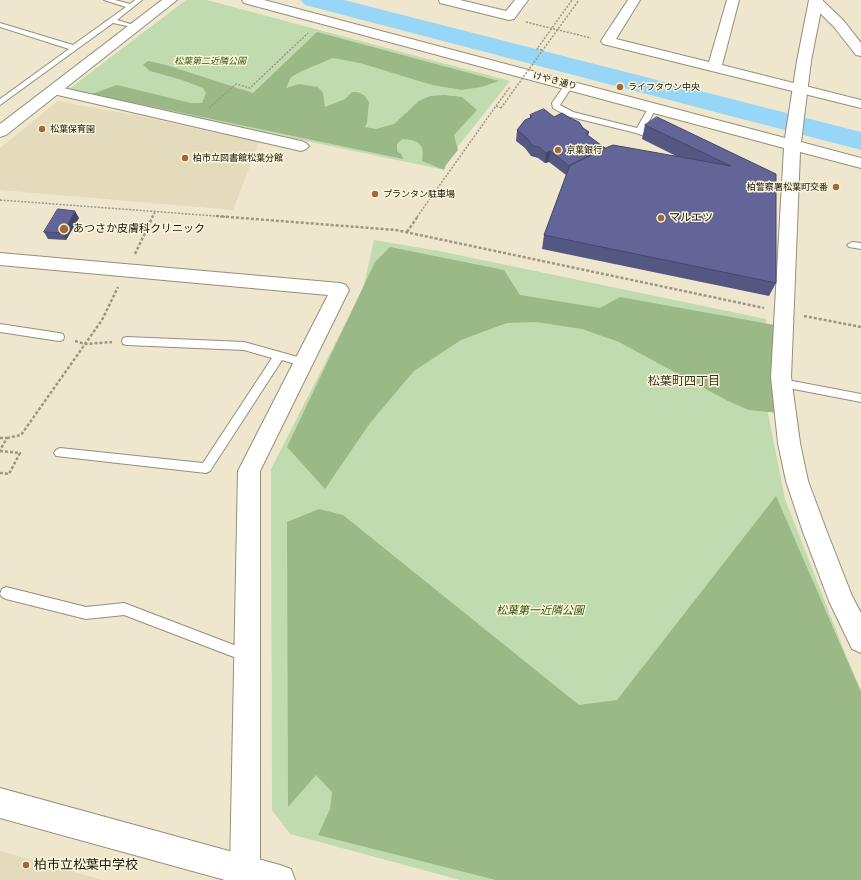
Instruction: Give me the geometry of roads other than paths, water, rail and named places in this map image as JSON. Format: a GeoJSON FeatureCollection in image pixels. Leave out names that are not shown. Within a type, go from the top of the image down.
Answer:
{"type":"FeatureCollection","features":[{"type":"Feature","properties":{"kind":"street"},"geometry":{"type":"LineString","coordinates":[[0,132],[170,0]]}},
{"type":"Feature","properties":{"kind":"street","name":"けやき通り"},"geometry":{"type":"LineString","coordinates":[[249,0],[653,107],[794,131],[861,163]]}},
{"type":"Feature","properties":{"kind":"street"},"geometry":{"type":"LineString","coordinates":[[445,0],[509,16],[522,0]]}},
{"type":"Feature","properties":{"kind":"street"},"geometry":{"type":"LineString","coordinates":[[634,0],[608,41],[861,104]]}},
{"type":"Feature","properties":{"kind":"street"},"geometry":{"type":"LineString","coordinates":[[715,67],[733,0]]}},
{"type":"Feature","properties":{"kind":"street"},"geometry":{"type":"LineString","coordinates":[[816,1],[839,24],[861,52]]}},
{"type":"Feature","properties":{"kind":"street"},"geometry":{"type":"LineString","coordinates":[[816,1],[804,61],[794,131],[783,312],[782,383],[789,443],[797,481],[814,532],[861,640]]}},
{"type":"Feature","properties":{"kind":"street"},"geometry":{"type":"LineString","coordinates":[[54,90],[301,146]]}},
{"type":"Feature","properties":{"kind":"street"},"geometry":{"type":"LineString","coordinates":[[0,259],[340,290],[305,363],[249,471],[243,875]]}},
{"type":"Feature","properties":{"kind":"street"},"geometry":{"type":"LineString","coordinates":[[0,803],[243,875],[280,880]]}},
{"type":"Feature","properties":{"kind":"lane"},"geometry":{"type":"LineString","coordinates":[[107,0],[131,6]]}},
{"type":"Feature","properties":{"kind":"lane"},"geometry":{"type":"LineString","coordinates":[[0,103],[139,0]]}},
{"type":"Feature","properties":{"kind":"lane"},"geometry":{"type":"LineString","coordinates":[[112,20],[135,27]]}},
{"type":"Feature","properties":{"kind":"lane"},"geometry":{"type":"LineString","coordinates":[[0,25],[74,48]]}},
{"type":"Feature","properties":{"kind":"lane"},"geometry":{"type":"LineString","coordinates":[[569,85],[556,103],[556,106],[570,114],[639,131],[662,141]]}},
{"type":"Feature","properties":{"kind":"lane"},"geometry":{"type":"LineString","coordinates":[[639,131],[653,107]]}},
{"type":"Feature","properties":{"kind":"lane"},"geometry":{"type":"LineString","coordinates":[[0,328],[59,337]]}},
{"type":"Feature","properties":{"kind":"lane"},"geometry":{"type":"LineString","coordinates":[[127,341],[244,346],[305,363]]}},
{"type":"Feature","properties":{"kind":"lane"},"geometry":{"type":"LineString","coordinates":[[60,453],[206,468],[279,356]]}},
{"type":"Feature","properties":{"kind":"lane"},"geometry":{"type":"LineString","coordinates":[[782,383],[861,398]]}},
{"type":"Feature","properties":{"kind":"lane"},"geometry":{"type":"LineString","coordinates":[[6,593],[86,613],[124,609],[247,656]]}},
{"type":"Feature","properties":{"kind":"waterway"},"geometry":{"type":"LineString","coordinates":[[314,0],[861,141]]}},
{"type":"Feature","properties":{"kind":"place","name":"ライフタウン中央"},"geometry":{"type":"Point","coordinates":[620,87]}},
{"type":"Feature","properties":{"kind":"place","name":"松葉保育園"},"geometry":{"type":"Point","coordinates":[42,129]}},
{"type":"Feature","properties":{"kind":"place","name":"京葉銀行"},"geometry":{"type":"Point","coordinates":[558,150]}},
{"type":"Feature","properties":{"kind":"place","name":"柏市立図書館松葉分館"},"geometry":{"type":"Point","coordinates":[185,158]}},
{"type":"Feature","properties":{"kind":"place","name":"柏警察署松葉町交番"},"geometry":{"type":"Point","coordinates":[836,187]}},
{"type":"Feature","properties":{"kind":"place","name":"プランタン駐車場"},"geometry":{"type":"Point","coordinates":[375,194]}},
{"type":"Feature","properties":{"kind":"place","name":"マルエツ"},"geometry":{"type":"Point","coordinates":[661,218]}},
{"type":"Feature","properties":{"kind":"place","name":"あつさか皮膚科クリニック"},"geometry":{"type":"Point","coordinates":[64,229]}},
{"type":"Feature","properties":{"kind":"place","name":"柏市立松葉中学校"},"geometry":{"type":"Point","coordinates":[26,865]}},
{"type":"Feature","properties":{"kind":"district","name":"松葉町四丁目"},"geometry":{"type":"Point","coordinates":[684,382]}},
{"type":"Feature","properties":{"kind":"park label","name":"松葉第二近隣公園"},"geometry":{"type":"Point","coordinates":[210,61]}},
{"type":"Feature","properties":{"kind":"park label","name":"松葉第一近隣公園"},"geometry":{"type":"Point","coordinates":[540,611]}}]}
